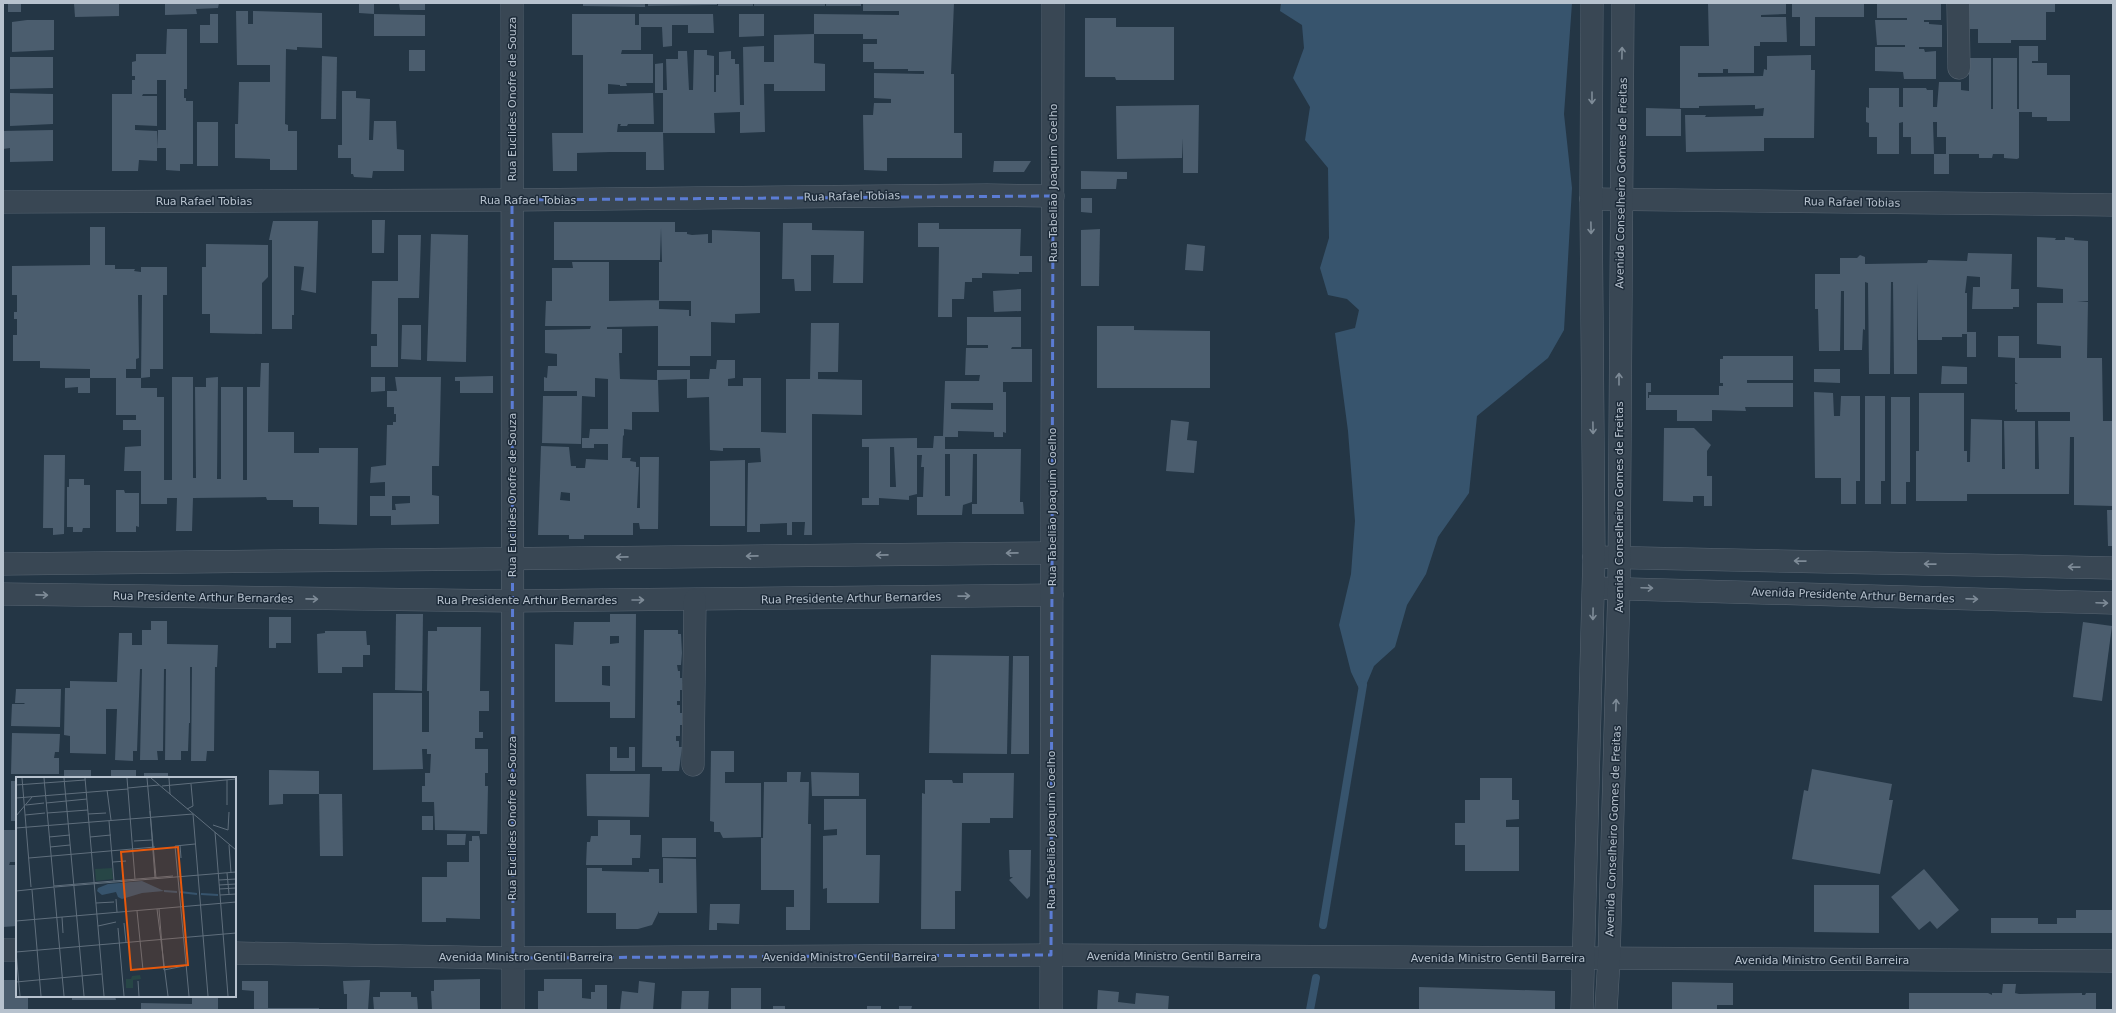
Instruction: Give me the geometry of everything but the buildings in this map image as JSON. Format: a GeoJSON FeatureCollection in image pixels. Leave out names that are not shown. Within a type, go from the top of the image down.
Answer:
{"type":"FeatureCollection","features":[{"type":"Feature","properties":{"kind":"street","name":"Rua Euclides Onofre de Souza"},"geometry":{"type":"LineString","coordinates":[[512,3],[512,1010]]}},
{"type":"Feature","properties":{"kind":"street","name":"Rua Tabelião Joaquim Coelho"},"geometry":{"type":"LineString","coordinates":[[1051,1010],[1053,3]]}},
{"type":"Feature","properties":{"kind":"street"},"geometry":{"type":"LineString","coordinates":[[1582,1010],[1594,588],[1591,199],[1592,3]]}},
{"type":"Feature","properties":{"kind":"street","name":"Avenida Conselheiro Gomes de Freitas"},"geometry":{"type":"LineString","coordinates":[[1606,1010],[1609,959],[1619,587],[1623,3]]}},
{"type":"Feature","properties":{"kind":"street"},"geometry":{"type":"LineString","coordinates":[[1958,3],[1958,68]]}},
{"type":"Feature","properties":{"kind":"street","name":"Rua Rafael Tobias"},"geometry":{"type":"LineString","coordinates":[[3,202],[512,200],[987,194],[1053,196]]}},
{"type":"Feature","properties":{"kind":"street","name":"Rua Rafael Tobias"},"geometry":{"type":"LineString","coordinates":[[1591,199],[2113,205]]}},
{"type":"Feature","properties":{"kind":"street"},"geometry":{"type":"LineString","coordinates":[[3,564],[1051,553]]}},
{"type":"Feature","properties":{"kind":"street"},"geometry":{"type":"LineString","coordinates":[[1594,557],[2113,568]]}},
{"type":"Feature","properties":{"kind":"street","name":"Avenida Presidente Arthur Bernardes"},"geometry":{"type":"LineString","coordinates":[[1594,588],[1619,587],[2113,603]]}},
{"type":"Feature","properties":{"kind":"street","name":"Rua Presidente Arthur Bernardes"},"geometry":{"type":"LineString","coordinates":[[3,594],[511,601],[1052,595]]}},
{"type":"Feature","properties":{"kind":"street"},"geometry":{"type":"LineString","coordinates":[[693,765],[695,600]]}},
{"type":"Feature","properties":{"kind":"street"},"geometry":{"type":"LineString","coordinates":[[3,950],[16,950]]}},
{"type":"Feature","properties":{"kind":"street","name":"Avenida Ministro Gentil Barreira"},"geometry":{"type":"LineString","coordinates":[[236,954],[513,958],[1051,955],[2113,961]]}},
{"type":"Feature","properties":{"kind":"highlighted area"},"geometry":{"type":"Polygon","coordinates":[[[1053,196],[1051,955],[513,958],[512,200],[1053,196]]]}},
{"type":"Feature","properties":{"kind":"water"},"geometry":{"type":"Polygon","coordinates":[[[1281,3],[1572,3],[1564,114],[1572,188],[1564,330],[1548,358],[1477,416],[1469,493],[1438,537],[1426,574],[1407,605],[1395,647],[1374,666],[1362,695],[1351,672],[1339,625],[1351,574],[1355,521],[1348,431],[1335,333],[1355,328],[1359,310],[1347,299],[1328,295],[1320,268],[1329,238],[1328,168],[1305,140],[1310,107],[1293,78],[1304,48],[1302,25],[1280,11],[1281,3]]]}},
{"type":"Feature","properties":{"kind":"waterway"},"geometry":{"type":"LineString","coordinates":[[1323,925],[1363,685]]}},
{"type":"Feature","properties":{"kind":"waterway"},"geometry":{"type":"LineString","coordinates":[[1310,1010],[1316,978]]}}]}
